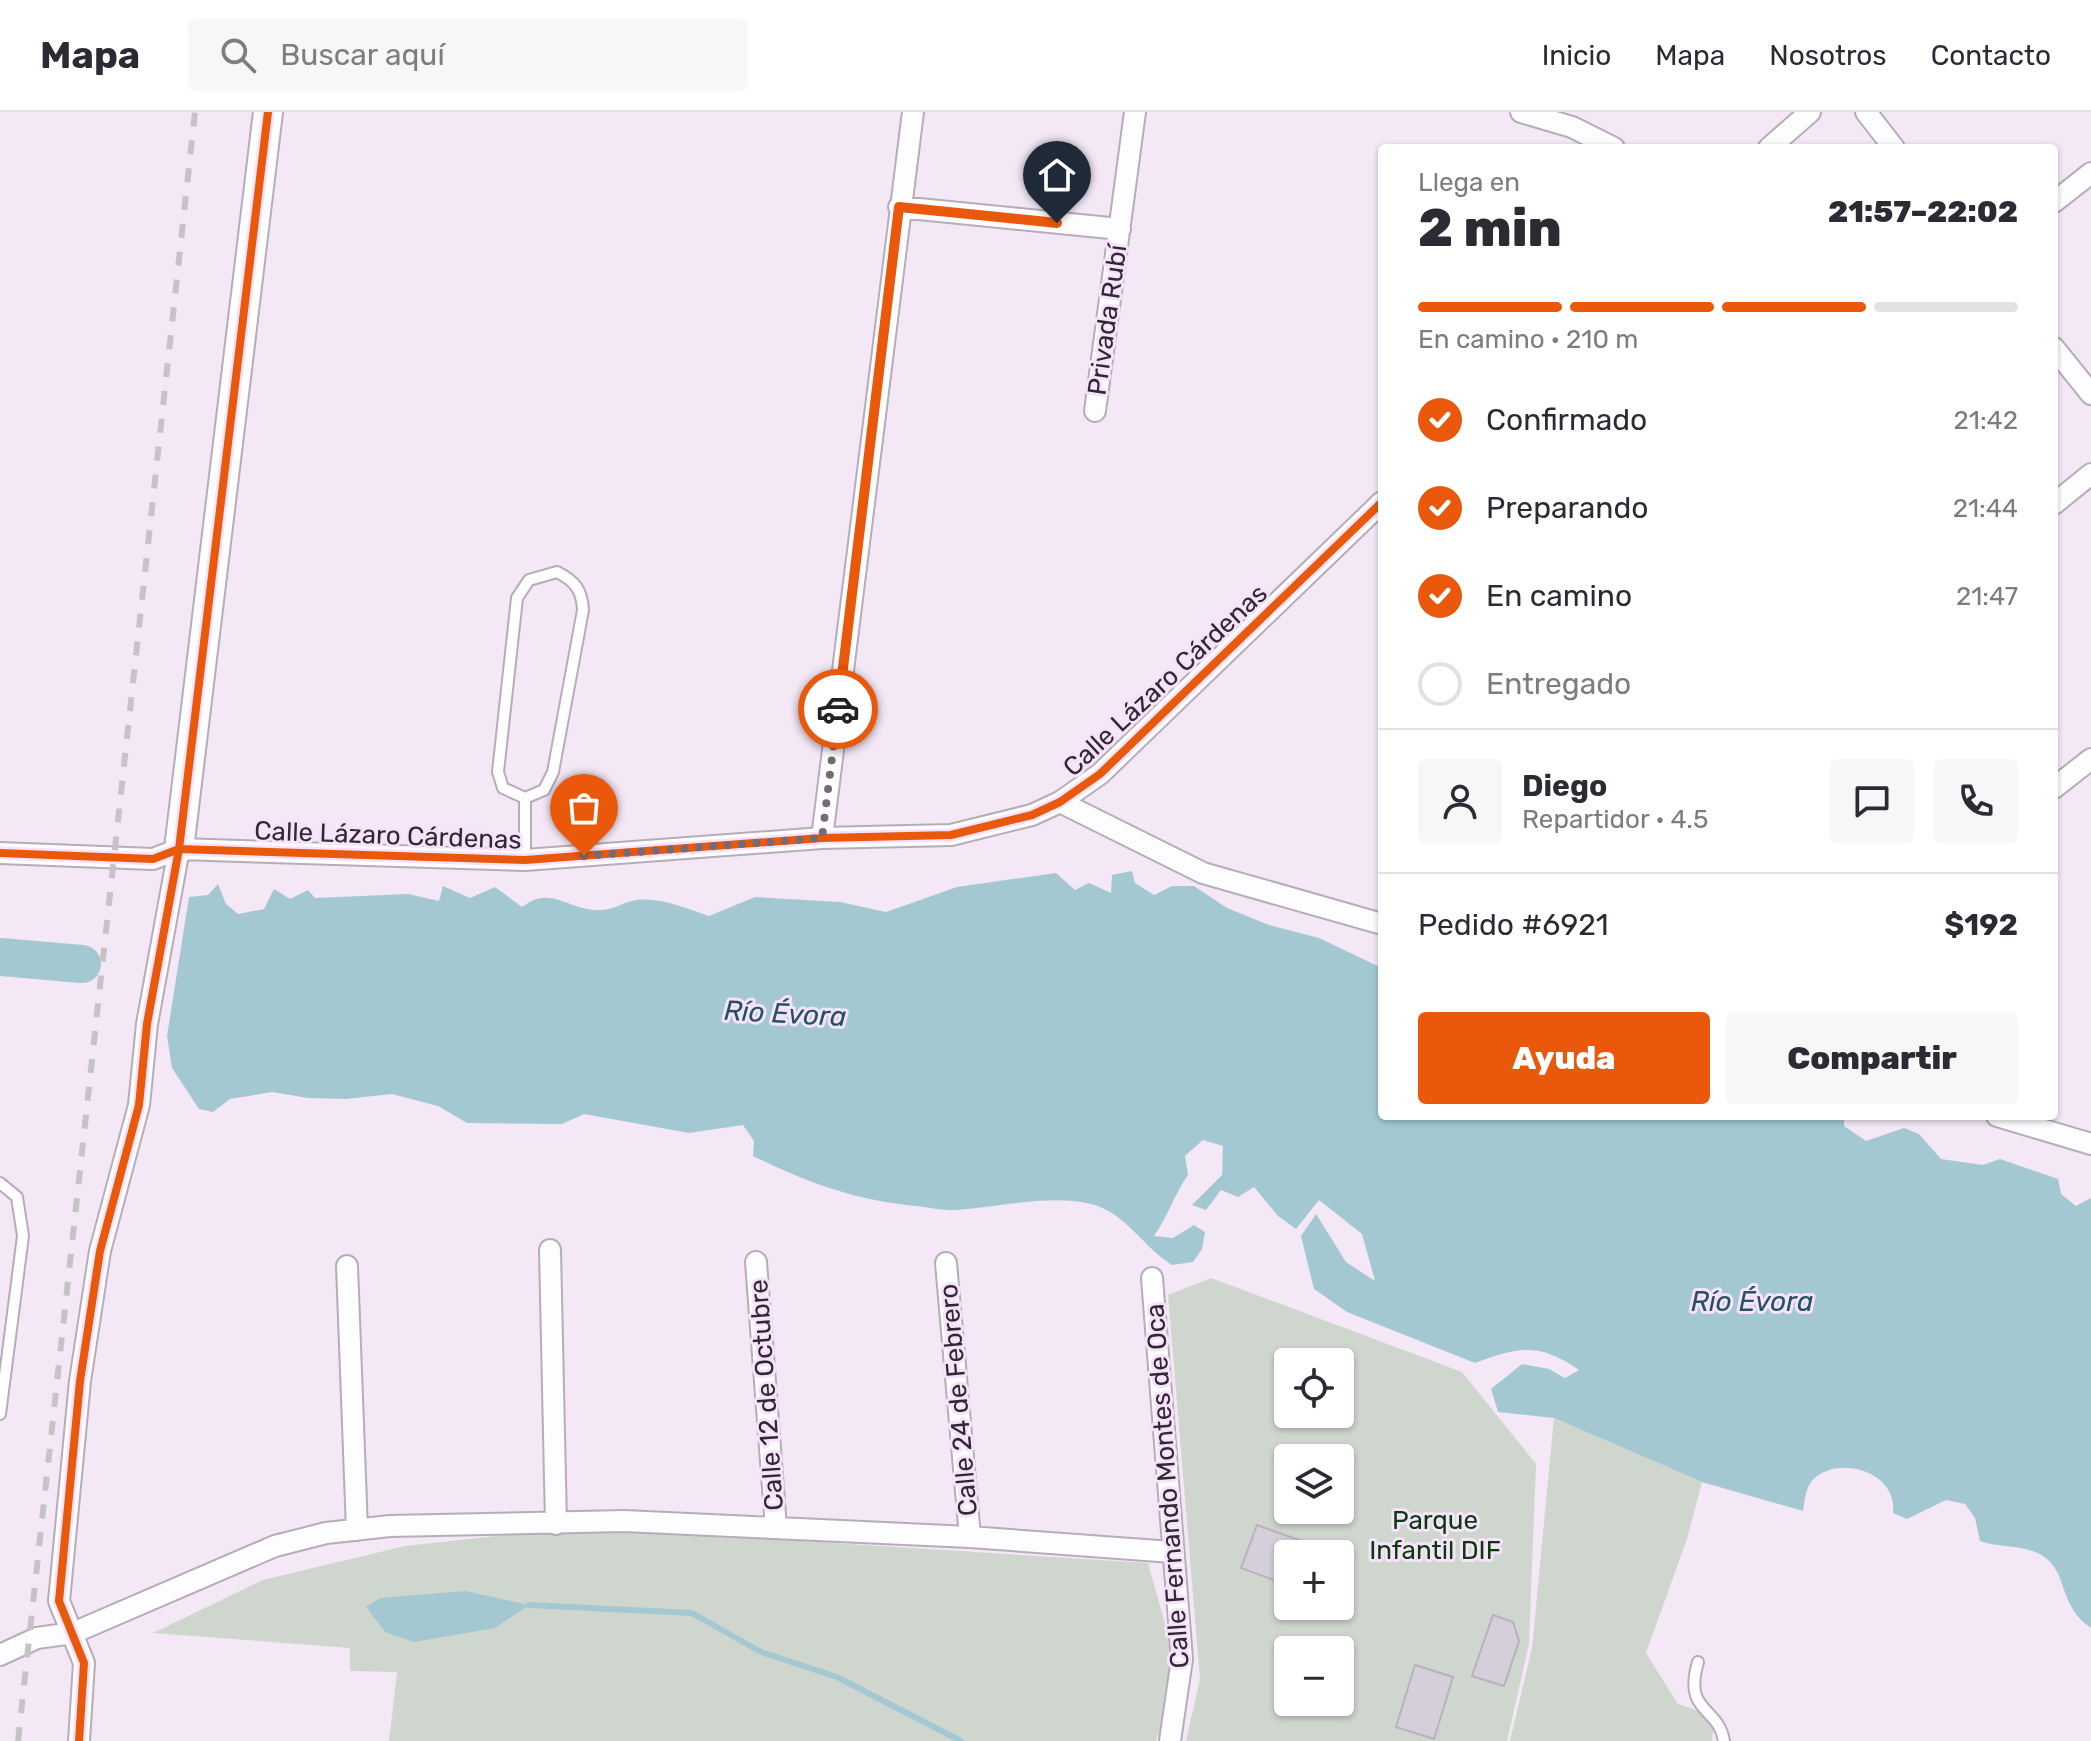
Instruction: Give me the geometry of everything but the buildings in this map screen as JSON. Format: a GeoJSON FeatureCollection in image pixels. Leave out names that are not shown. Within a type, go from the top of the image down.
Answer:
{"type":"FeatureCollection","features":[{"type":"Feature","properties":{"kind":"street"},"geometry":{"type":"LineString","coordinates":[[79,1741],[84,1663],[59,1601],[80,1381],[100,1251],[139,1105],[147,1024],[179,849],[268,112]]}},
{"type":"Feature","properties":{"kind":"street"},"geometry":{"type":"LineString","coordinates":[[822,838],[913,112]]}},
{"type":"Feature","properties":{"kind":"street","name":"Privada Rubí"},"geometry":{"type":"LineString","coordinates":[[1095,411],[1135,112]]}},
{"type":"Feature","properties":{"kind":"street"},"geometry":{"type":"LineString","coordinates":[[1521,112],[1573,120],[1608,144]]}},
{"type":"Feature","properties":{"kind":"street"},"geometry":{"type":"LineString","coordinates":[[1774,144],[1810,112]]}},
{"type":"Feature","properties":{"kind":"street"},"geometry":{"type":"LineString","coordinates":[[1866,112],[1891,144]]}},
{"type":"Feature","properties":{"kind":"street"},"geometry":{"type":"LineString","coordinates":[[2058,199],[2091,173]]}},
{"type":"Feature","properties":{"kind":"street"},"geometry":{"type":"LineString","coordinates":[[899,207],[1120,229]]}},
{"type":"Feature","properties":{"kind":"street"},"geometry":{"type":"LineString","coordinates":[[2058,353],[2091,394]]}},
{"type":"Feature","properties":{"kind":"street"},"geometry":{"type":"LineString","coordinates":[[2058,501],[2091,474]]}},
{"type":"Feature","properties":{"kind":"street","name":"Calle Lázaro Cárdenas"},"geometry":{"type":"LineString","coordinates":[[0,853],[153,859],[179,849],[525,860],[822,838],[951,835],[1006,823],[1060,802],[1100,774],[1378,506]]}},
{"type":"Feature","properties":{"kind":"street"},"geometry":{"type":"LineString","coordinates":[[2058,785],[2091,759]]}},
{"type":"Feature","properties":{"kind":"street"},"geometry":{"type":"LineString","coordinates":[[1060,802],[1203,873],[1378,923]]}},
{"type":"Feature","properties":{"kind":"street"},"geometry":{"type":"LineString","coordinates":[[2010,1120],[2091,1144]]}},
{"type":"Feature","properties":{"kind":"street"},"geometry":{"type":"LineString","coordinates":[[550,1250],[556,1524]]}},
{"type":"Feature","properties":{"kind":"street","name":"Calle 12 de Octubre"},"geometry":{"type":"LineString","coordinates":[[756,1262],[776,1528]]}},
{"type":"Feature","properties":{"kind":"street","name":"Calle 24 de Febrero"},"geometry":{"type":"LineString","coordinates":[[946,1263],[970,1537]]}},
{"type":"Feature","properties":{"kind":"street"},"geometry":{"type":"LineString","coordinates":[[347,1266],[357,1530]]}},
{"type":"Feature","properties":{"kind":"street","name":"Calle Fernando Montes de Oca"},"geometry":{"type":"LineString","coordinates":[[1152,1278],[1182,1659],[1170,1741]]}},
{"type":"Feature","properties":{"kind":"street"},"geometry":{"type":"LineString","coordinates":[[0,1655],[37,1638],[73,1633],[275,1546],[326,1533],[357,1530],[624,1521],[970,1537],[1172,1552]]}},
{"type":"Feature","properties":{"kind":"lane"},"geometry":{"type":"LineString","coordinates":[[557,572],[577,585],[583,596],[583,610],[553,772],[544,790],[525,798],[503,788],[498,772],[517,598],[529,580],[557,572]]}},
{"type":"Feature","properties":{"kind":"lane"},"geometry":{"type":"LineString","coordinates":[[525,798],[525,860]]}},
{"type":"Feature","properties":{"kind":"lane"},"geometry":{"type":"LineString","coordinates":[[0,1183],[17,1197],[23,1236],[0,1414]]}},
{"type":"Feature","properties":{"kind":"lane"},"geometry":{"type":"LineString","coordinates":[[1698,1662],[1693,1682],[1695,1695],[1724,1741]]}},
{"type":"Feature","properties":{"kind":"green space","name":"Parque Infantil DIF"},"geometry":{"type":"Polygon","coordinates":[[[1211,1278],[1462,1372],[1536,1464],[1529,1644],[1507,1741],[1186,1741],[1200,1679],[1168,1295],[1211,1278]]]}},
{"type":"Feature","properties":{"kind":"green space"},"geometry":{"type":"Polygon","coordinates":[[[1554,1418],[1702,1482],[1687,1539],[1646,1653],[1678,1704],[1714,1716],[1712,1741],[1510,1741],[1532,1648],[1554,1418]]]}},
{"type":"Feature","properties":{"kind":"green space"},"geometry":{"type":"Polygon","coordinates":[[[579,1527],[1148,1563],[1179,1673],[1156,1741],[389,1741],[397,1672],[350,1671],[350,1648],[153,1633],[263,1580],[405,1546],[579,1527]]]}},
{"type":"Feature","properties":{"kind":"water","name":"Río Évora"},"geometry":{"type":"Polygon","coordinates":[[[1132,871],[1135,883],[1154,895],[1172,886],[1194,886],[1227,908],[1269,925],[1319,938],[1378,966],[1378,1120],[1844,1120],[1844,1126],[1866,1141],[1904,1128],[1919,1134],[1941,1159],[1983,1165],[2000,1159],[2058,1179],[2061,1194],[2076,1206],[2091,1198],[2091,1628],[2074,1610],[2054,1566],[2047,1559],[2023,1548],[1980,1541],[1975,1518],[1965,1504],[1946,1500],[1907,1519],[1893,1513],[1892,1498],[1886,1486],[1876,1477],[1849,1468],[1822,1473],[1812,1481],[1803,1511],[1702,1482],[1554,1418],[1498,1412],[1491,1389],[1522,1364],[1549,1369],[1565,1378],[1579,1370],[1552,1355],[1528,1350],[1504,1353],[1475,1363],[1347,1312],[1314,1289],[1301,1236],[1316,1214],[1346,1262],[1375,1281],[1362,1234],[1319,1200],[1296,1229],[1278,1216],[1254,1187],[1238,1197],[1221,1190],[1206,1210],[1192,1205],[1222,1175],[1223,1146],[1203,1140],[1185,1156],[1188,1175],[1154,1236],[1173,1238],[1194,1225],[1205,1232],[1202,1249],[1193,1262],[1172,1265],[1124,1222],[1091,1204],[1058,1200],[946,1210],[893,1203],[832,1189],[753,1156],[754,1141],[743,1125],[689,1133],[584,1114],[562,1124],[467,1123],[438,1106],[392,1094],[346,1099],[308,1098],[272,1092],[230,1099],[213,1112],[199,1109],[172,1068],[167,1036],[189,897],[208,895],[218,884],[226,904],[238,914],[264,909],[274,889],[290,899],[308,890],[315,898],[408,894],[439,901],[443,886],[470,898],[495,887],[522,907],[542,898],[585,909],[603,910],[631,901],[655,900],[709,916],[755,897],[840,902],[886,912],[957,887],[1056,873],[1075,890],[1089,883],[1111,893],[1112,875],[1132,871]]]}},
{"type":"Feature","properties":{"kind":"water"},"geometry":{"type":"Polygon","coordinates":[[[465,1591],[529,1605],[495,1628],[414,1642],[385,1632],[366,1607],[380,1598],[465,1591]]]}},
{"type":"Feature","properties":{"kind":"waterway","name":"Río Évora"},"geometry":{"type":"LineString","coordinates":[[0,957],[82,964]]}},
{"type":"Feature","properties":{"kind":"waterway"},"geometry":{"type":"LineString","coordinates":[[529,1605],[692,1613],[761,1652],[837,1677],[961,1741]]}},
{"type":"Feature","properties":{"kind":"railway"},"geometry":{"type":"LineString","coordinates":[[18,1741],[195,112]]}},
{"type":"Feature","properties":{"kind":"cycle path"},"geometry":{"type":"LineString","coordinates":[[79,1741],[84,1663],[59,1601],[80,1381],[100,1251],[139,1105],[147,1024],[179,849],[268,112]]}},
{"type":"Feature","properties":{"kind":"cycle path"},"geometry":{"type":"LineString","coordinates":[[0,853],[153,859],[179,849],[525,860],[822,838],[951,835],[1032,815],[1060,802],[1100,774],[1378,506]]}},
{"type":"Feature","properties":{"kind":"way so far"},"geometry":{"type":"LineString","coordinates":[[584,856],[822,838],[838,709]]}},
{"type":"Feature","properties":{"kind":"route"},"geometry":{"type":"LineString","coordinates":[[838,709],[899,207],[1057,223]]}}]}
